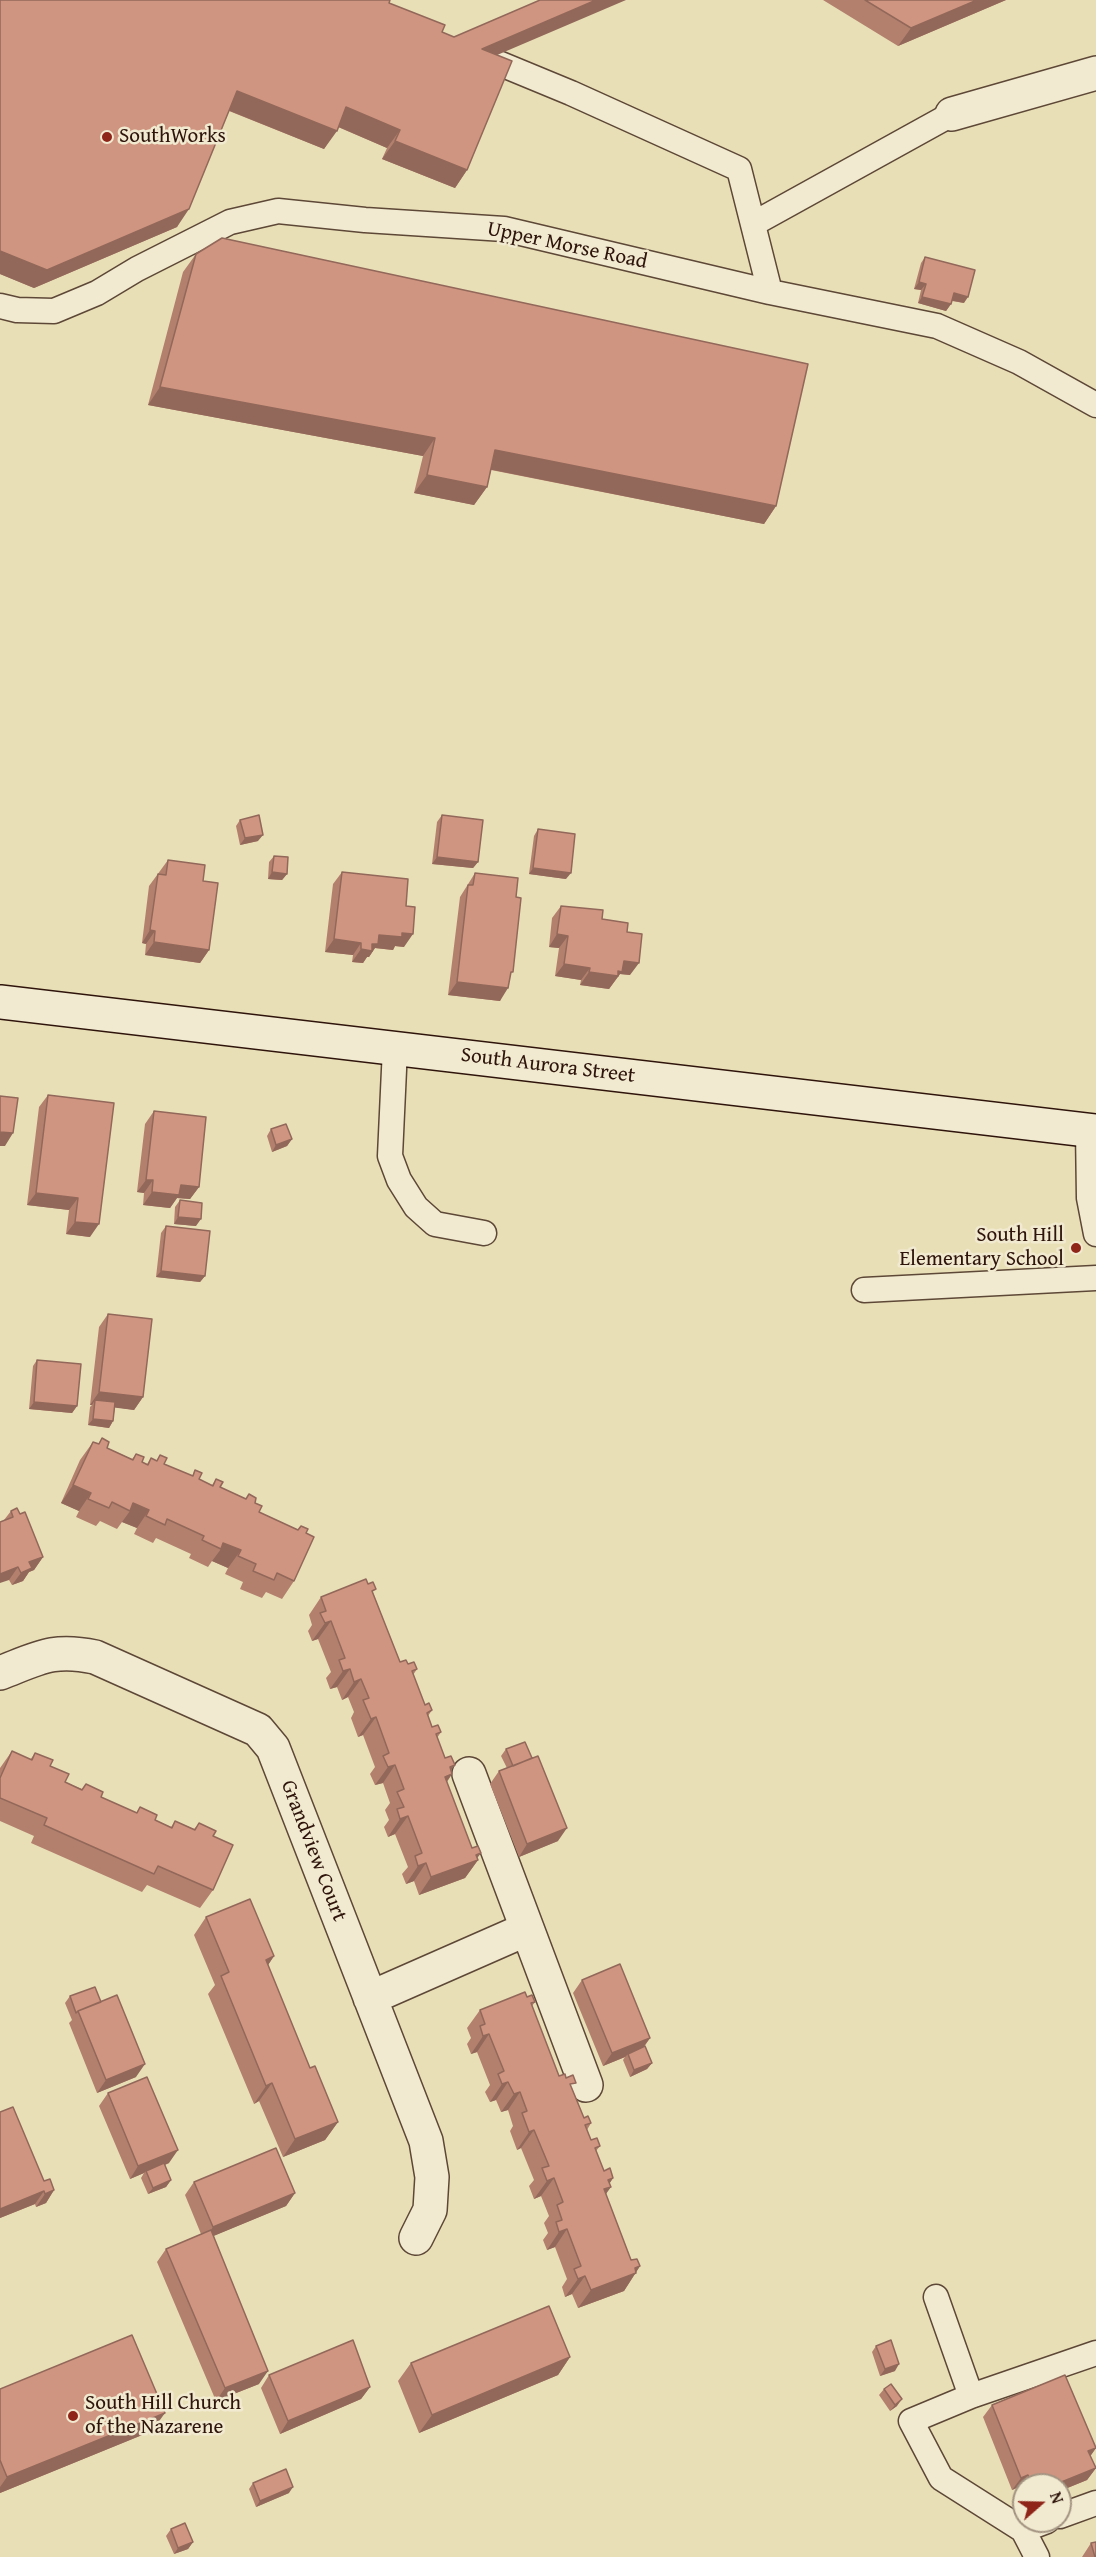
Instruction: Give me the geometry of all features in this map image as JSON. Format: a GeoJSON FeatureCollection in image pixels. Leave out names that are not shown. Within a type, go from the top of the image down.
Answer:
{"type":"FeatureCollection","features":[{"type":"Feature","properties":{"kind":"street"},"geometry":{"type":"LineString","coordinates":[[952,114],[1096,73]]}},
{"type":"Feature","properties":{"kind":"street","name":"South Aurora Street"},"geometry":{"type":"LineString","coordinates":[[0,1002],[1092,1130]]}},
{"type":"Feature","properties":{"kind":"street","name":"Grandview Court"},"geometry":{"type":"LineString","coordinates":[[0,1673],[56,1652],[96,1657],[258,1730],[273,1748],[426,2141],[432,2176],[430,2210],[416,2238]]}},
{"type":"Feature","properties":{"kind":"street"},"geometry":{"type":"LineString","coordinates":[[469,1774],[586,2085]]}},
{"type":"Feature","properties":{"kind":"street"},"geometry":{"type":"LineString","coordinates":[[370,1998],[527,1929]]}},
{"type":"Feature","properties":{"kind":"lane"},"geometry":{"type":"LineString","coordinates":[[463,49],[572,93],[739,169],[770,292]]}},
{"type":"Feature","properties":{"kind":"lane"},"geometry":{"type":"LineString","coordinates":[[753,224],[952,114]]}},
{"type":"Feature","properties":{"kind":"lane","name":"Upper Morse Road"},"geometry":{"type":"LineString","coordinates":[[0,306],[17,310],[54,311],[97,293],[137,269],[230,222],[278,211],[365,220],[504,229],[770,292],[937,326],[1019,362],[1096,405]]}},
{"type":"Feature","properties":{"kind":"lane"},"geometry":{"type":"LineString","coordinates":[[395,1048],[390,1156],[399,1180],[416,1207],[435,1224],[484,1233]]}},
{"type":"Feature","properties":{"kind":"lane"},"geometry":{"type":"LineString","coordinates":[[1092,1130],[1089,1198],[1096,1234]]}},
{"type":"Feature","properties":{"kind":"lane"},"geometry":{"type":"LineString","coordinates":[[864,1290],[1096,1278]]}},
{"type":"Feature","properties":{"kind":"lane"},"geometry":{"type":"LineString","coordinates":[[936,2297],[971,2396]]}},
{"type":"Feature","properties":{"kind":"lane"},"geometry":{"type":"LineString","coordinates":[[1012,2523],[942,2478],[911,2421],[971,2396],[1096,2353]]}},
{"type":"Feature","properties":{"kind":"lane"},"geometry":{"type":"LineString","coordinates":[[1072,2513],[1096,2504]]}},
{"type":"Feature","properties":{"kind":"lane"},"geometry":{"type":"LineString","coordinates":[[1025,2533],[1037,2557]]}},
{"type":"Feature","properties":{"kind":"building","name":"SouthWorks"},"geometry":{"type":"Polygon","coordinates":[[[0,0],[390,0],[389,3],[445,25],[442,32],[454,37],[540,0],[596,0],[482,49],[512,61],[467,170],[395,141],[400,130],[346,107],[337,131],[237,91],[189,209],[47,270],[0,251],[0,0]]]}},
{"type":"Feature","properties":{"kind":"building"},"geometry":{"type":"Polygon","coordinates":[[[865,0],[977,0],[911,28],[865,0]]]}},
{"type":"Feature","properties":{"kind":"building"},"geometry":{"type":"Polygon","coordinates":[[[222,238],[808,364],[776,506],[495,450],[487,487],[427,475],[435,438],[160,387],[196,254],[222,238]]]}},
{"type":"Feature","properties":{"kind":"building"},"geometry":{"type":"Polygon","coordinates":[[[925,257],[975,270],[968,297],[954,293],[951,304],[922,297],[926,284],[919,282],[925,257]]]}},
{"type":"Feature","properties":{"kind":"building"},"geometry":{"type":"Polygon","coordinates":[[[259,815],[263,835],[245,838],[240,820],[259,815]]]}},
{"type":"Feature","properties":{"kind":"building"},"geometry":{"type":"Polygon","coordinates":[[[442,815],[483,820],[478,862],[437,857],[442,815]]]}},
{"type":"Feature","properties":{"kind":"building"},"geometry":{"type":"Polygon","coordinates":[[[538,829],[575,834],[571,873],[533,868],[538,829]]]}},
{"type":"Feature","properties":{"kind":"building"},"geometry":{"type":"Polygon","coordinates":[[[274,856],[288,857],[287,874],[272,872],[274,856]]]}},
{"type":"Feature","properties":{"kind":"building"},"geometry":{"type":"Polygon","coordinates":[[[168,860],[205,865],[203,881],[218,883],[209,950],[154,942],[155,931],[150,930],[158,874],[166,875],[168,860]]]}},
{"type":"Feature","properties":{"kind":"building"},"geometry":{"type":"Polygon","coordinates":[[[342,872],[408,879],[406,906],[415,907],[413,934],[402,933],[402,937],[379,935],[378,944],[372,944],[372,951],[361,949],[361,943],[334,939],[342,872]]]}},
{"type":"Feature","properties":{"kind":"building"},"geometry":{"type":"Polygon","coordinates":[[[475,873],[518,878],[516,897],[521,898],[513,972],[511,972],[508,988],[457,982],[468,885],[473,885],[475,873]]]}},
{"type":"Feature","properties":{"kind":"building"},"geometry":{"type":"Polygon","coordinates":[[[561,906],[603,910],[602,919],[628,923],[627,932],[642,934],[639,963],[624,961],[622,972],[618,971],[618,976],[589,972],[590,968],[564,964],[568,936],[557,934],[561,906]]]}},
{"type":"Feature","properties":{"kind":"building"},"geometry":{"type":"Polygon","coordinates":[[[48,1095],[114,1103],[99,1224],[75,1222],[78,1198],[36,1193],[48,1095]]]}},
{"type":"Feature","properties":{"kind":"building"},"geometry":{"type":"Polygon","coordinates":[[[0,1096],[18,1098],[13,1133],[0,1132],[0,1096]]]}},
{"type":"Feature","properties":{"kind":"building"},"geometry":{"type":"Polygon","coordinates":[[[154,1111],[206,1117],[199,1187],[181,1185],[179,1195],[152,1192],[153,1180],[146,1180],[154,1111]]]}},
{"type":"Feature","properties":{"kind":"building"},"geometry":{"type":"Polygon","coordinates":[[[286,1124],[292,1139],[276,1145],[271,1129],[286,1124]]]}},
{"type":"Feature","properties":{"kind":"building"},"geometry":{"type":"Polygon","coordinates":[[[180,1200],[202,1203],[201,1219],[178,1217],[180,1200]]]}},
{"type":"Feature","properties":{"kind":"building"},"geometry":{"type":"Polygon","coordinates":[[[166,1226],[210,1231],[205,1276],[161,1271],[166,1226]]]}},
{"type":"Feature","properties":{"kind":"building"},"geometry":{"type":"Polygon","coordinates":[[[108,1314],[152,1319],[143,1397],[99,1392],[108,1314]]]}},
{"type":"Feature","properties":{"kind":"building"},"geometry":{"type":"Polygon","coordinates":[[[37,1360],[81,1364],[77,1406],[34,1402],[37,1360]]]}},
{"type":"Feature","properties":{"kind":"building"},"geometry":{"type":"Polygon","coordinates":[[[95,1400],[115,1402],[113,1421],[93,1419],[95,1400]]]}},
{"type":"Feature","properties":{"kind":"building"},"geometry":{"type":"Polygon","coordinates":[[[102,1438],[109,1442],[107,1448],[133,1460],[136,1454],[144,1457],[142,1462],[148,1465],[151,1458],[157,1461],[160,1455],[167,1458],[164,1464],[193,1476],[195,1470],[202,1473],[199,1479],[213,1486],[216,1479],[223,1482],[220,1487],[246,1499],[249,1494],[256,1498],[255,1503],[262,1506],[259,1512],[298,1530],[301,1526],[308,1529],[306,1533],[314,1537],[294,1581],[277,1573],[274,1580],[253,1571],[256,1564],[238,1556],[241,1550],[223,1543],[221,1549],[202,1540],[204,1536],[167,1519],[165,1525],[146,1516],[149,1510],[133,1503],[130,1511],[112,1502],[109,1508],[88,1499],[91,1493],[73,1485],[93,1442],[99,1444],[102,1438]]]}},
{"type":"Feature","properties":{"kind":"building"},"geometry":{"type":"Polygon","coordinates":[[[17,1508],[20,1514],[25,1512],[43,1557],[29,1562],[32,1568],[21,1573],[18,1567],[0,1574],[0,1522],[13,1517],[11,1511],[17,1508]]]}},
{"type":"Feature","properties":{"kind":"building"},"geometry":{"type":"Polygon","coordinates":[[[366,1579],[368,1584],[373,1582],[376,1589],[372,1591],[400,1662],[406,1660],[408,1664],[414,1662],[417,1669],[412,1671],[425,1705],[429,1703],[432,1710],[427,1713],[432,1727],[438,1725],[441,1732],[436,1734],[445,1758],[451,1756],[455,1765],[450,1767],[452,1774],[445,1777],[472,1848],[478,1846],[481,1853],[476,1855],[478,1860],[431,1877],[426,1863],[418,1866],[415,1856],[422,1853],[408,1816],[400,1819],[397,1809],[404,1807],[397,1792],[404,1789],[395,1765],[388,1767],[383,1756],[389,1753],[376,1717],[371,1719],[363,1700],[369,1698],[361,1679],[354,1682],[350,1669],[343,1671],[339,1660],[345,1658],[331,1621],[325,1623],[320,1613],[326,1611],[321,1597],[366,1579]]]}},
{"type":"Feature","properties":{"kind":"building"},"geometry":{"type":"Polygon","coordinates":[[[525,1742],[532,1758],[513,1766],[506,1749],[525,1742]]]}},
{"type":"Feature","properties":{"kind":"building"},"geometry":{"type":"Polygon","coordinates":[[[12,1751],[32,1760],[35,1753],[53,1760],[50,1766],[69,1774],[65,1782],[82,1790],[86,1784],[103,1792],[101,1797],[137,1813],[140,1807],[157,1815],[155,1820],[172,1828],[175,1821],[195,1830],[199,1823],[216,1831],[213,1836],[233,1845],[213,1890],[158,1866],[154,1874],[44,1825],[47,1818],[0,1798],[0,1778],[12,1751]]]}},
{"type":"Feature","properties":{"kind":"building"},"geometry":{"type":"Polygon","coordinates":[[[538,1756],[567,1828],[527,1844],[499,1771],[538,1756]]]}},
{"type":"Feature","properties":{"kind":"building"},"geometry":{"type":"Polygon","coordinates":[[[250,1899],[274,1956],[266,1960],[310,2068],[315,2066],[338,2122],[295,2139],[272,2083],[266,2086],[221,1976],[229,1972],[206,1917],[250,1899]]]}},
{"type":"Feature","properties":{"kind":"building"},"geometry":{"type":"Polygon","coordinates":[[[620,1964],[650,2038],[612,2053],[582,1980],[620,1964]]]}},
{"type":"Feature","properties":{"kind":"building"},"geometry":{"type":"Polygon","coordinates":[[[95,1987],[101,2002],[76,2013],[70,1996],[95,1987]]]}},
{"type":"Feature","properties":{"kind":"building"},"geometry":{"type":"Polygon","coordinates":[[[525,1992],[527,1997],[532,1995],[535,2002],[531,2003],[559,2076],[565,2074],[566,2078],[573,2075],[576,2083],[570,2084],[584,2118],[588,2116],[591,2123],[585,2125],[591,2140],[597,2138],[600,2146],[595,2148],[604,2171],[610,2168],[613,2178],[608,2180],[611,2187],[604,2189],[631,2260],[637,2259],[640,2266],[635,2268],[636,2273],[591,2290],[585,2276],[578,2279],[574,2269],[581,2266],[567,2229],[559,2232],[556,2222],[562,2220],[557,2205],[563,2202],[554,2178],[547,2181],[542,2168],[549,2166],[534,2130],[529,2132],[522,2113],[527,2111],[520,2092],[514,2094],[508,2082],[502,2084],[498,2074],[504,2071],[489,2034],[483,2036],[480,2026],[485,2024],[480,2010],[525,1992]]]}},
{"type":"Feature","properties":{"kind":"building"},"geometry":{"type":"Polygon","coordinates":[[[117,1995],[145,2064],[106,2080],[78,2011],[117,1995]]]}},
{"type":"Feature","properties":{"kind":"building"},"geometry":{"type":"Polygon","coordinates":[[[645,2046],[652,2063],[634,2070],[628,2054],[645,2046]]]}},
{"type":"Feature","properties":{"kind":"building"},"geometry":{"type":"Polygon","coordinates":[[[147,2077],[178,2150],[138,2166],[108,2093],[147,2077]]]}},
{"type":"Feature","properties":{"kind":"building"},"geometry":{"type":"Polygon","coordinates":[[[13,2107],[44,2181],[50,2179],[54,2190],[45,2194],[44,2191],[0,2209],[0,2112],[13,2107]]]}},
{"type":"Feature","properties":{"kind":"building"},"geometry":{"type":"Polygon","coordinates":[[[276,2148],[295,2193],[213,2227],[194,2182],[276,2148]]]}},
{"type":"Feature","properties":{"kind":"building"},"geometry":{"type":"Polygon","coordinates":[[[164,2163],[171,2180],[153,2188],[146,2171],[164,2163]]]}},
{"type":"Feature","properties":{"kind":"building"},"geometry":{"type":"Polygon","coordinates":[[[211,2230],[268,2371],[225,2388],[166,2249],[211,2230]]]}},
{"type":"Feature","properties":{"kind":"building"},"geometry":{"type":"Polygon","coordinates":[[[549,2306],[570,2357],[432,2415],[411,2363],[549,2306]]]}},
{"type":"Feature","properties":{"kind":"building","name":"South Hill Church of the Nazarene"},"geometry":{"type":"Polygon","coordinates":[[[132,2335],[165,2413],[7,2477],[0,2460],[0,2389],[132,2335]]]}},
{"type":"Feature","properties":{"kind":"building"},"geometry":{"type":"Polygon","coordinates":[[[353,2340],[370,2387],[288,2421],[269,2375],[353,2340]]]}},
{"type":"Feature","properties":{"kind":"building"},"geometry":{"type":"Polygon","coordinates":[[[891,2340],[899,2364],[885,2369],[876,2346],[891,2340]]]}},
{"type":"Feature","properties":{"kind":"building"},"geometry":{"type":"Polygon","coordinates":[[[1065,2375],[1096,2448],[1088,2451],[1096,2468],[1072,2478],[1072,2473],[1019,2473],[992,2405],[1065,2375]]]}},
{"type":"Feature","properties":{"kind":"building"},"geometry":{"type":"Polygon","coordinates":[[[891,2384],[902,2399],[895,2405],[884,2389],[891,2384]]]}},
{"type":"Feature","properties":{"kind":"building"},"geometry":{"type":"Polygon","coordinates":[[[286,2469],[293,2487],[260,2501],[253,2483],[286,2469]]]}},
{"type":"Feature","properties":{"kind":"building"},"geometry":{"type":"Polygon","coordinates":[[[185,2523],[193,2542],[178,2548],[171,2529],[185,2523]]]}},
{"type":"Feature","properties":{"kind":"building"},"geometry":{"type":"Polygon","coordinates":[[[1096,2542],[1096,2557],[1095,2557],[1091,2543],[1096,2542]]]}},
{"type":"Feature","properties":{"kind":"place","name":"SouthWorks"},"geometry":{"type":"Point","coordinates":[107,137]}},
{"type":"Feature","properties":{"kind":"place","name":"South Hill Elementary School"},"geometry":{"type":"Point","coordinates":[1076,1248]}},
{"type":"Feature","properties":{"kind":"place","name":"South Hill Church of the Nazarene"},"geometry":{"type":"Point","coordinates":[73,2416]}}]}
